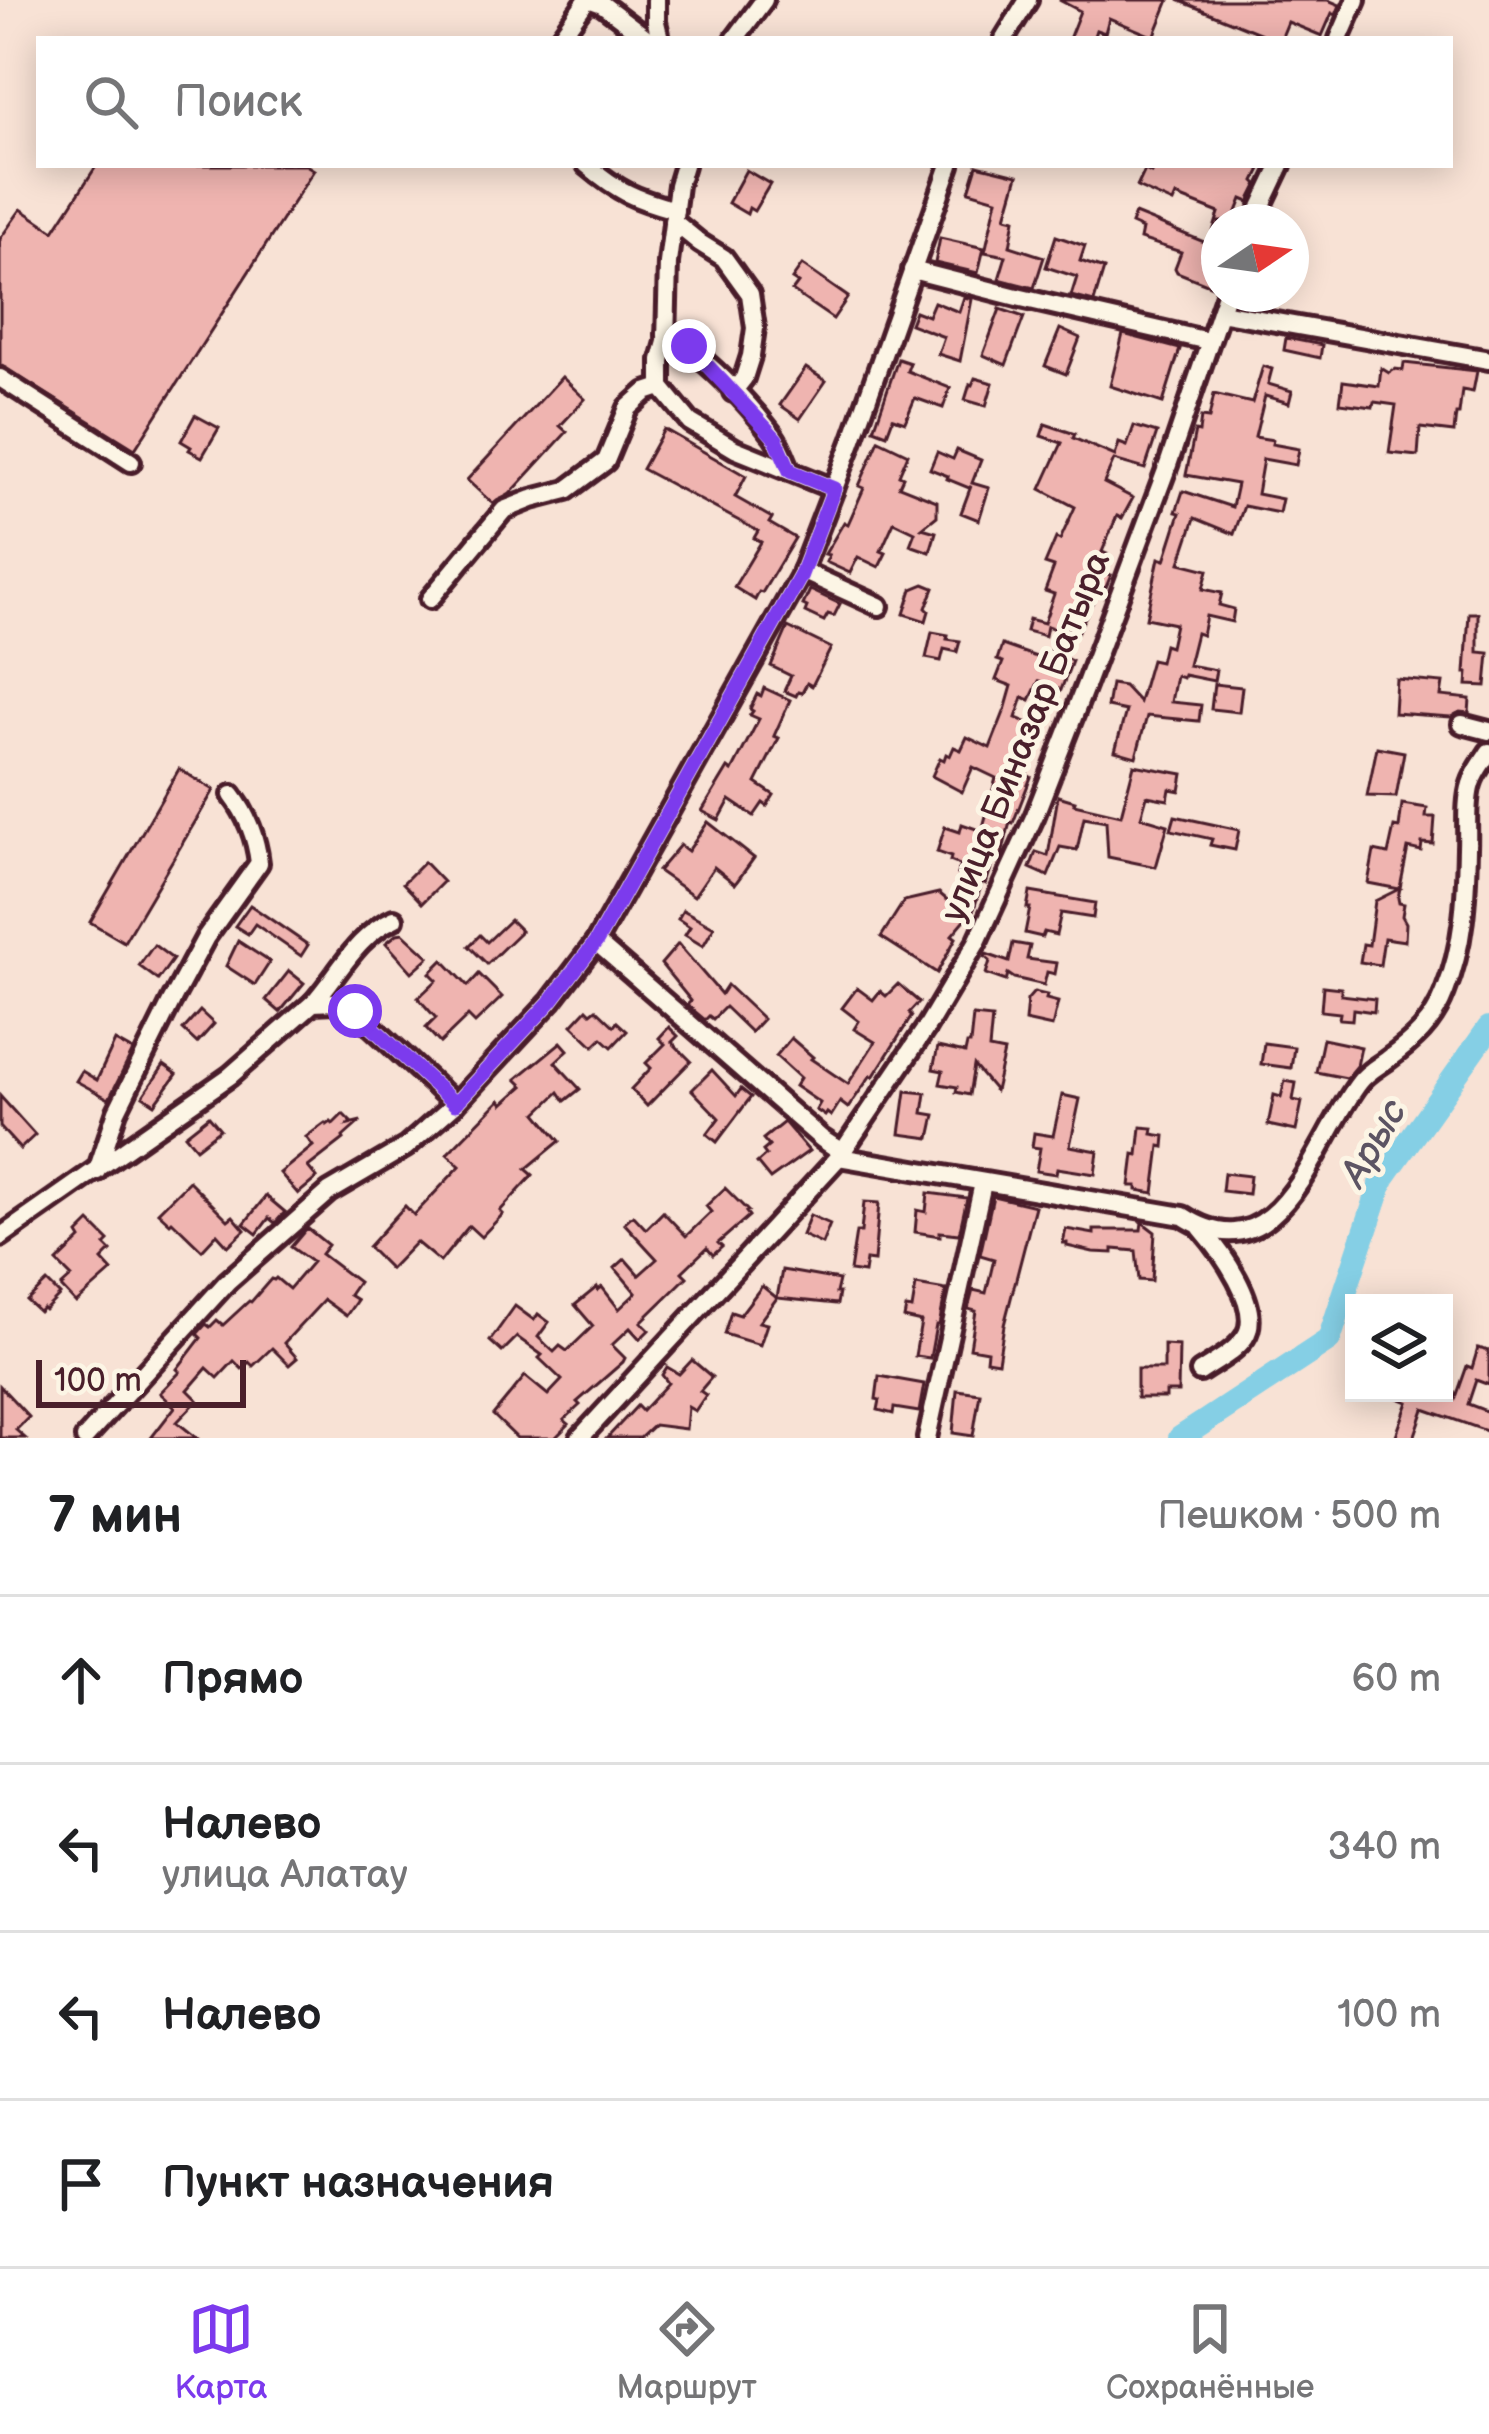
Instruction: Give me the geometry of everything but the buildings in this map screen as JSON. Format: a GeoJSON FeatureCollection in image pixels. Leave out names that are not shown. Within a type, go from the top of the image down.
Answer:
{"type":"FeatureCollection","features":[{"type":"Feature","properties":{"kind":"street"},"geometry":{"type":"LineString","coordinates":[[561,36],[589,0],[602,4],[644,36]]}},
{"type":"Feature","properties":{"kind":"street"},"geometry":{"type":"LineString","coordinates":[[656,0],[659,36]]}},
{"type":"Feature","properties":{"kind":"street"},"geometry":{"type":"LineString","coordinates":[[737,36],[764,0]]}},
{"type":"Feature","properties":{"kind":"street"},"geometry":{"type":"LineString","coordinates":[[1006,36],[1028,0]]}},
{"type":"Feature","properties":{"kind":"street"},"geometry":{"type":"LineString","coordinates":[[1340,36],[1357,0]]}},
{"type":"Feature","properties":{"kind":"street"},"geometry":{"type":"LineString","coordinates":[[590,168],[614,188],[674,215],[700,243],[724,258],[750,294],[755,328],[751,356],[733,392]]}},
{"type":"Feature","properties":{"kind":"street"},"geometry":{"type":"LineString","coordinates":[[683,168],[668,263],[661,387],[690,422],[735,449],[834,489]]}},
{"type":"Feature","properties":{"kind":"street"},"geometry":{"type":"LineString","coordinates":[[86,1438],[227,1282],[329,1192],[406,1147],[455,1104],[551,1001],[596,942],[802,571],[949,168]]}},
{"type":"Feature","properties":{"kind":"street"},"geometry":{"type":"LineString","coordinates":[[1263,204],[1280,168]]}},
{"type":"Feature","properties":{"kind":"street"},"geometry":{"type":"LineString","coordinates":[[912,270],[1208,341]]}},
{"type":"Feature","properties":{"kind":"street","name":"улица Биназар Батыра"},"geometry":{"type":"LineString","coordinates":[[580,1438],[840,1155],[926,1028],[976,942],[1035,815],[1168,465],[1219,312]]}},
{"type":"Feature","properties":{"kind":"street"},"geometry":{"type":"LineString","coordinates":[[1264,312],[1489,361]]}},
{"type":"Feature","properties":{"kind":"street"},"geometry":{"type":"LineString","coordinates":[[666,334],[689,346],[776,439],[790,471]]}},
{"type":"Feature","properties":{"kind":"street"},"geometry":{"type":"LineString","coordinates":[[0,378],[131,462]]}},
{"type":"Feature","properties":{"kind":"street"},"geometry":{"type":"LineString","coordinates":[[430,599],[504,510],[567,490],[606,460],[628,408],[646,392],[661,387]]}},
{"type":"Feature","properties":{"kind":"street"},"geometry":{"type":"LineString","coordinates":[[802,571],[879,606]]}},
{"type":"Feature","properties":{"kind":"street"},"geometry":{"type":"LineString","coordinates":[[1462,724],[1489,730]]}},
{"type":"Feature","properties":{"kind":"street"},"geometry":{"type":"LineString","coordinates":[[596,942],[840,1155],[1183,1216],[1216,1232],[1250,1230],[1279,1212],[1362,1078],[1414,1040],[1433,1019],[1461,944],[1471,783],[1489,752]]}},
{"type":"Feature","properties":{"kind":"street"},"geometry":{"type":"LineString","coordinates":[[97,1172],[117,1111],[171,1002],[206,938],[259,863],[256,841],[232,795]]}},
{"type":"Feature","properties":{"kind":"street"},"geometry":{"type":"LineString","coordinates":[[0,1237],[230,1076],[314,1004],[359,943],[377,926],[394,919]]}},
{"type":"Feature","properties":{"kind":"street"},"geometry":{"type":"LineString","coordinates":[[314,1004],[334,1002],[355,1011],[455,1104]]}},
{"type":"Feature","properties":{"kind":"street"},"geometry":{"type":"LineString","coordinates":[[927,1438],[983,1183]]}},
{"type":"Feature","properties":{"kind":"street"},"geometry":{"type":"LineString","coordinates":[[1200,1227],[1222,1252],[1248,1305],[1251,1322],[1244,1339],[1200,1372]]}},
{"type":"Feature","properties":{"kind":"waterway","name":"Арыс"},"geometry":{"type":"LineString","coordinates":[[1180,1438],[1329,1340],[1383,1178],[1489,1028]]}},
{"type":"Feature","properties":{"kind":"route"},"geometry":{"type":"LineString","coordinates":[[355,1011],[455,1104],[551,1001],[596,942],[800,577],[834,489],[790,471],[776,439],[689,346]]}}]}
